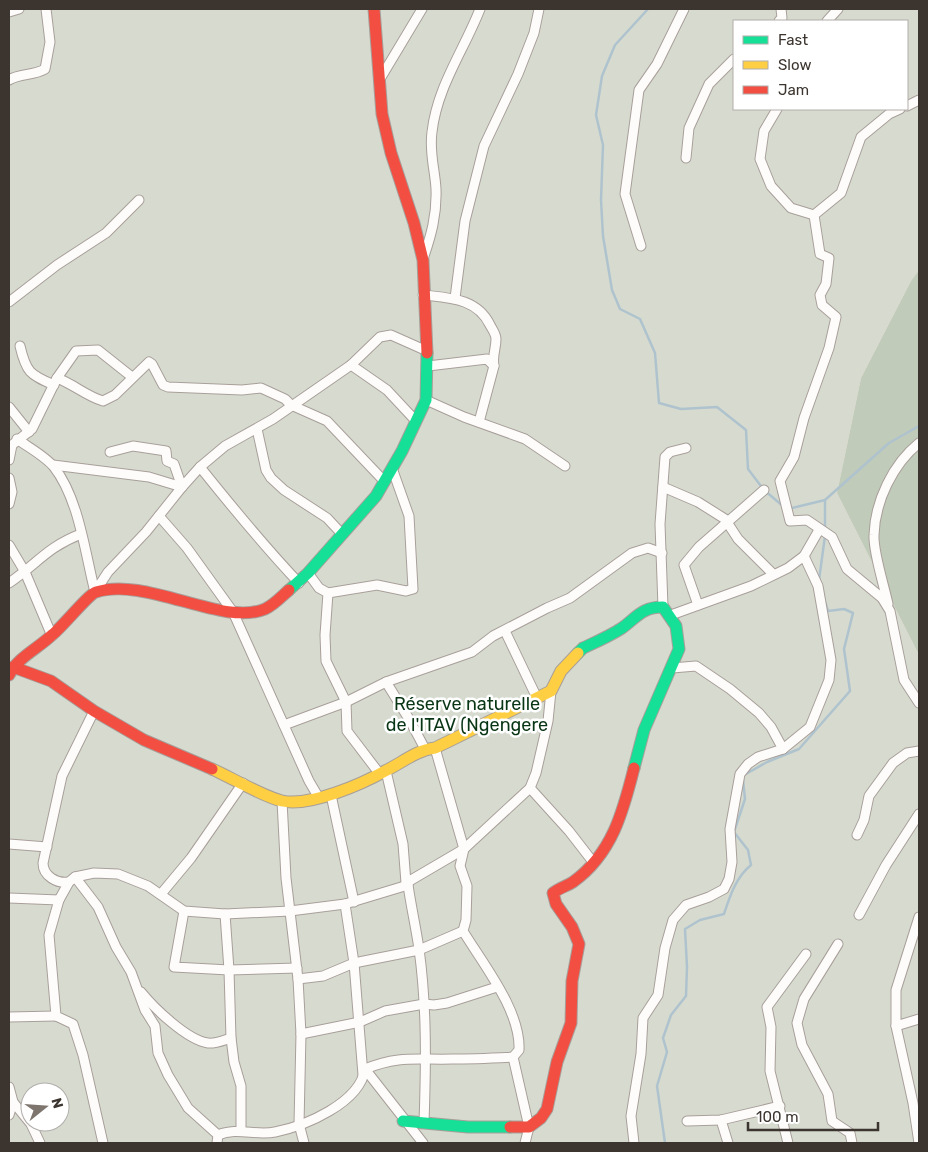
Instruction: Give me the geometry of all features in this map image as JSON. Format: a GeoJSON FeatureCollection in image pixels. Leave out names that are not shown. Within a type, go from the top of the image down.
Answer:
{"type":"FeatureCollection","features":[{"type":"Feature","properties":{"kind":"street"},"geometry":{"type":"LineString","coordinates":[[9,80],[16,75],[35,74],[45,69],[50,42],[46,9]]}},
{"type":"Feature","properties":{"kind":"street"},"geometry":{"type":"LineString","coordinates":[[95,592],[124,589],[140,591],[233,612],[249,613],[264,609],[276,602],[308,574],[341,533],[376,496],[402,452],[415,420],[426,400],[428,366],[423,295],[423,260],[414,223],[391,153],[382,114],[374,9]]}},
{"type":"Feature","properties":{"kind":"street"},"geometry":{"type":"LineString","coordinates":[[380,80],[422,9]]}},
{"type":"Feature","properties":{"kind":"street"},"geometry":{"type":"LineString","coordinates":[[423,260],[434,227],[436,208],[432,132],[445,84],[480,9]]}},
{"type":"Feature","properties":{"kind":"street"},"geometry":{"type":"LineString","coordinates":[[455,298],[465,221],[484,146],[521,66],[534,33],[539,9]]}},
{"type":"Feature","properties":{"kind":"street"},"geometry":{"type":"LineString","coordinates":[[641,246],[625,194],[639,90],[657,64],[684,9]]}},
{"type":"Feature","properties":{"kind":"street"},"geometry":{"type":"LineString","coordinates":[[827,20],[838,9]]}},
{"type":"Feature","properties":{"kind":"street"},"geometry":{"type":"LineString","coordinates":[[686,158],[689,128],[709,84],[733,60]]}},
{"type":"Feature","properties":{"kind":"street"},"geometry":{"type":"LineString","coordinates":[[776,110],[764,131],[760,159],[771,186],[791,208],[814,215]]}},
{"type":"Feature","properties":{"kind":"street"},"geometry":{"type":"LineString","coordinates":[[814,215],[841,193],[861,136],[898,110]]}},
{"type":"Feature","properties":{"kind":"street"},"geometry":{"type":"LineString","coordinates":[[9,302],[57,265],[106,233],[139,200]]}},
{"type":"Feature","properties":{"kind":"street"},"geometry":{"type":"LineString","coordinates":[[814,215],[820,254],[829,258],[826,284],[820,295],[822,305],[836,317],[829,348],[804,418],[794,457],[780,481],[790,520],[807,520],[819,530],[832,537],[847,569],[856,578],[872,588],[890,611]]}},
{"type":"Feature","properties":{"kind":"street"},"geometry":{"type":"LineString","coordinates":[[423,295],[455,298],[480,310],[496,338],[492,356],[494,366],[479,422]]}},
{"type":"Feature","properties":{"kind":"street"},"geometry":{"type":"LineString","coordinates":[[11,671],[52,636],[95,592],[108,572],[159,516],[182,487],[200,467],[224,446],[257,429],[351,364],[380,337],[386,334],[426,352]]}},
{"type":"Feature","properties":{"kind":"street"},"geometry":{"type":"LineString","coordinates":[[20,346],[30,374],[55,382],[74,384],[88,395],[103,401],[115,395],[149,362],[152,364],[163,385],[168,387],[242,390],[257,387],[327,421],[384,481]]}},
{"type":"Feature","properties":{"kind":"street"},"geometry":{"type":"LineString","coordinates":[[9,460],[12,445],[16,439],[29,432],[55,382],[74,353],[80,349],[98,350],[132,377]]}},
{"type":"Feature","properties":{"kind":"street"},"geometry":{"type":"LineString","coordinates":[[428,366],[487,359],[494,366]]}},
{"type":"Feature","properties":{"kind":"street"},"geometry":{"type":"LineString","coordinates":[[351,364],[387,390],[415,420]]}},
{"type":"Feature","properties":{"kind":"street"},"geometry":{"type":"LineString","coordinates":[[426,400],[525,439],[565,466]]}},
{"type":"Feature","properties":{"kind":"street"},"geometry":{"type":"LineString","coordinates":[[9,407],[29,432]]}},
{"type":"Feature","properties":{"kind":"street"},"geometry":{"type":"LineString","coordinates":[[257,429],[266,470],[271,478],[284,490],[327,518],[341,533]]}},
{"type":"Feature","properties":{"kind":"street"},"geometry":{"type":"LineString","coordinates":[[16,439],[53,466],[74,506],[95,592]]}},
{"type":"Feature","properties":{"kind":"street"},"geometry":{"type":"LineString","coordinates":[[919,443],[904,455],[881,496],[874,536],[904,680],[919,703]]}},
{"type":"Feature","properties":{"kind":"street"},"geometry":{"type":"LineString","coordinates":[[110,452],[133,446],[166,451],[167,461],[174,464],[182,487]]}},
{"type":"Feature","properties":{"kind":"street"},"geometry":{"type":"LineString","coordinates":[[403,1121],[468,1127],[529,1126],[541,1118],[547,1109],[557,1062],[571,1023],[572,981],[578,944],[572,927],[556,904],[553,893],[573,882],[593,862],[611,838],[620,819],[644,730],[679,649],[680,636],[667,611],[660,524],[665,457],[670,452],[686,448]]}},
{"type":"Feature","properties":{"kind":"street"},"geometry":{"type":"LineString","coordinates":[[53,466],[149,476],[182,487]]}},
{"type":"Feature","properties":{"kind":"street"},"geometry":{"type":"LineString","coordinates":[[200,467],[252,528],[266,549],[299,583]]}},
{"type":"Feature","properties":{"kind":"street"},"geometry":{"type":"LineString","coordinates":[[308,574],[318,588],[328,593],[377,585],[406,591],[413,589],[412,535],[409,516],[392,468]]}},
{"type":"Feature","properties":{"kind":"street"},"geometry":{"type":"LineString","coordinates":[[9,478],[12,492],[9,504]]}},
{"type":"Feature","properties":{"kind":"street"},"geometry":{"type":"LineString","coordinates":[[663,487],[712,509],[729,523],[738,539],[773,574]]}},
{"type":"Feature","properties":{"kind":"street"},"geometry":{"type":"LineString","coordinates":[[698,605],[684,565],[700,547],[764,490]]}},
{"type":"Feature","properties":{"kind":"street"},"geometry":{"type":"LineString","coordinates":[[159,516],[187,548],[233,612],[284,725],[325,796],[350,903],[364,1074],[423,1143]]}},
{"type":"Feature","properties":{"kind":"street"},"geometry":{"type":"LineString","coordinates":[[94,711],[62,776],[43,869],[49,876],[60,882],[94,873],[118,874],[161,894],[184,911],[225,914],[290,911],[350,903],[407,884],[464,849],[530,788],[536,773],[548,721],[551,691],[561,671],[583,648],[622,628],[637,614],[654,608],[667,611],[698,605],[751,586],[788,568],[804,556],[819,530]]}},
{"type":"Feature","properties":{"kind":"street"},"geometry":{"type":"LineString","coordinates":[[9,583],[25,572],[46,551],[80,534]]}},
{"type":"Feature","properties":{"kind":"street"},"geometry":{"type":"LineString","coordinates":[[9,545],[25,572],[52,636]]}},
{"type":"Feature","properties":{"kind":"street"},"geometry":{"type":"LineString","coordinates":[[284,725],[346,702],[386,682],[472,652],[494,636],[570,598],[632,553],[648,548],[662,552]]}},
{"type":"Feature","properties":{"kind":"street"},"geometry":{"type":"LineString","coordinates":[[634,1143],[631,1116],[641,1054],[643,1018],[645,1012],[658,995],[665,948],[673,920],[686,905],[709,897],[724,889],[729,879],[732,862],[730,829],[740,774],[748,764],[758,757],[783,749],[810,727],[829,680],[831,660],[818,586],[804,556]]}},
{"type":"Feature","properties":{"kind":"street"},"geometry":{"type":"LineString","coordinates":[[328,593],[325,635],[326,660],[346,702],[346,731],[383,772],[403,844],[407,884],[419,950],[424,1004],[426,1058],[424,1123]]}},
{"type":"Feature","properties":{"kind":"street"},"geometry":{"type":"LineString","coordinates":[[505,631],[537,698]]}},
{"type":"Feature","properties":{"kind":"street"},"geometry":{"type":"LineString","coordinates":[[672,668],[696,666],[730,689],[759,713],[771,727],[783,749]]}},
{"type":"Feature","properties":{"kind":"street"},"geometry":{"type":"LineString","coordinates":[[11,671],[51,681],[94,711],[144,740],[282,801],[325,796],[383,772],[551,691]]}},
{"type":"Feature","properties":{"kind":"street"},"geometry":{"type":"LineString","coordinates":[[72,880],[98,907],[139,990],[145,1010],[155,1026],[158,1053],[168,1075],[188,1108],[218,1139],[241,1130],[273,1133],[322,1116],[345,1099],[364,1074],[385,1060],[426,1058],[450,1060],[513,1056],[519,1050],[517,1027],[508,1003],[463,931],[466,920],[467,886],[460,866],[464,849],[430,749],[386,682]]}},
{"type":"Feature","properties":{"kind":"street"},"geometry":{"type":"LineString","coordinates":[[857,835],[864,820],[869,796],[893,763],[907,753],[919,751]]}},
{"type":"Feature","properties":{"kind":"street"},"geometry":{"type":"LineString","coordinates":[[161,894],[192,858],[243,783]]}},
{"type":"Feature","properties":{"kind":"street"},"geometry":{"type":"LineString","coordinates":[[530,788],[569,831],[593,862]]}},
{"type":"Feature","properties":{"kind":"street"},"geometry":{"type":"LineString","coordinates":[[282,801],[283,837],[298,979],[301,1034],[299,1124],[304,1143]]}},
{"type":"Feature","properties":{"kind":"street"},"geometry":{"type":"LineString","coordinates":[[859,915],[886,865],[919,814]]}},
{"type":"Feature","properties":{"kind":"street"},"geometry":{"type":"LineString","coordinates":[[9,844],[47,847]]}},
{"type":"Feature","properties":{"kind":"street"},"geometry":{"type":"LineString","coordinates":[[56,1016],[49,935],[59,900],[72,880]]}},
{"type":"Feature","properties":{"kind":"street"},"geometry":{"type":"LineString","coordinates":[[9,898],[59,900]]}},
{"type":"Feature","properties":{"kind":"street"},"geometry":{"type":"LineString","coordinates":[[184,911],[174,967],[230,970],[297,968]]}},
{"type":"Feature","properties":{"kind":"street"},"geometry":{"type":"LineString","coordinates":[[225,914],[230,970],[231,1038],[234,1062],[241,1086],[241,1130]]}},
{"type":"Feature","properties":{"kind":"street"},"geometry":{"type":"LineString","coordinates":[[919,917],[896,990],[896,1026],[913,1104],[919,1143]]}},
{"type":"Feature","properties":{"kind":"street"},"geometry":{"type":"LineString","coordinates":[[298,979],[323,976],[354,963],[419,950],[463,931]]}},
{"type":"Feature","properties":{"kind":"street"},"geometry":{"type":"LineString","coordinates":[[838,944],[804,999],[797,1023],[802,1045],[828,1094],[832,1121],[850,1133],[852,1143]]}},
{"type":"Feature","properties":{"kind":"street"},"geometry":{"type":"LineString","coordinates":[[788,1143],[770,1072],[771,1027],[767,1007],[806,954]]}},
{"type":"Feature","properties":{"kind":"street"},"geometry":{"type":"LineString","coordinates":[[301,1034],[360,1022],[384,1011],[424,1004],[447,1003],[497,987]]}},
{"type":"Feature","properties":{"kind":"street"},"geometry":{"type":"LineString","coordinates":[[139,990],[153,1006],[196,1040],[210,1043],[231,1038]]}},
{"type":"Feature","properties":{"kind":"street"},"geometry":{"type":"LineString","coordinates":[[9,1017],[56,1016],[73,1024],[85,1063],[103,1143]]}},
{"type":"Feature","properties":{"kind":"street"},"geometry":{"type":"LineString","coordinates":[[896,1026],[919,1019]]}},
{"type":"Feature","properties":{"kind":"street"},"geometry":{"type":"LineString","coordinates":[[513,1056],[529,1126],[525,1143]]}},
{"type":"Feature","properties":{"kind":"street"},"geometry":{"type":"LineString","coordinates":[[9,1087],[13,1102],[31,1124],[40,1143]]}},
{"type":"Feature","properties":{"kind":"street"},"geometry":{"type":"LineString","coordinates":[[9,1115],[13,1102]]}},
{"type":"Feature","properties":{"kind":"street"},"geometry":{"type":"LineString","coordinates":[[686,1121],[721,1120],[780,1106]]}},
{"type":"Feature","properties":{"kind":"street"},"geometry":{"type":"LineString","coordinates":[[721,1120],[728,1143]]}},
{"type":"Feature","properties":{"kind":"green space","name":"Réserve naturelle de l'ITAV (Ngengere"},"geometry":{"type":"Polygon","coordinates":[[[9,9],[919,9],[919,270],[911,281],[861,378],[837,493],[919,655],[919,1143],[9,1143],[9,9]]]}},
{"type":"Feature","properties":{"kind":"green space"},"geometry":{"type":"Polygon","coordinates":[[[919,270],[919,655],[837,493],[861,378],[911,281],[919,270]]]}},
{"type":"Feature","properties":{"kind":"waterway"},"geometry":{"type":"LineString","coordinates":[[648,9],[615,45],[602,76],[596,115],[603,145],[601,200],[603,236],[612,290],[620,309],[640,319],[655,353],[659,403],[681,409],[717,407],[746,430],[748,469],[764,490],[784,507]]}},
{"type":"Feature","properties":{"kind":"waterway"},"geometry":{"type":"LineString","coordinates":[[788,509],[825,500],[889,443],[919,426]]}},
{"type":"Feature","properties":{"kind":"waterway"},"geometry":{"type":"LineString","coordinates":[[825,501],[825,530]]}},
{"type":"Feature","properties":{"kind":"waterway"},"geometry":{"type":"LineString","coordinates":[[819,580],[825,536]]}},
{"type":"Feature","properties":{"kind":"waterway"},"geometry":{"type":"LineString","coordinates":[[744,775],[767,762],[799,749],[850,691],[844,649],[853,613],[844,609],[828,611],[825,602]]}},
{"type":"Feature","properties":{"kind":"waterway"},"geometry":{"type":"LineString","coordinates":[[665,1143],[657,1086],[667,1052],[663,1038],[671,1015],[686,996],[685,929],[700,920],[724,914],[737,881],[751,865],[748,850],[734,832],[745,799],[743,780]]}},
{"type":"Feature","properties":{"kind":"traffic: fast"},"geometry":{"type":"LineString","coordinates":[[289,590],[308,573],[376,496],[402,451],[426,400],[427,353]]}},
{"type":"Feature","properties":{"kind":"traffic: fast"},"geometry":{"type":"LineString","coordinates":[[578,653],[583,648],[622,628],[640,613],[656,607],[663,607],[676,626],[679,649],[644,730],[634,768]]}},
{"type":"Feature","properties":{"kind":"traffic: fast"},"geometry":{"type":"LineString","coordinates":[[403,1121],[468,1127],[510,1127]]}},
{"type":"Feature","properties":{"kind":"traffic: slow"},"geometry":{"type":"LineString","coordinates":[[212,769],[282,801],[294,802],[321,798],[376,776],[416,754],[435,748],[551,691],[561,671],[578,653]]}},
{"type":"Feature","properties":{"kind":"traffic: jam"},"geometry":{"type":"LineString","coordinates":[[374,9],[382,114],[391,153],[414,223],[423,260],[427,353]]}},
{"type":"Feature","properties":{"kind":"traffic: jam"},"geometry":{"type":"LineString","coordinates":[[9,675],[18,663],[57,630],[96,592],[116,589],[138,590],[228,612],[248,613],[265,609],[289,590]]}},
{"type":"Feature","properties":{"kind":"traffic: jam"},"geometry":{"type":"LineString","coordinates":[[13,667],[51,681],[94,711],[144,740],[212,769]]}},
{"type":"Feature","properties":{"kind":"traffic: jam"},"geometry":{"type":"LineString","coordinates":[[510,1127],[529,1127],[541,1118],[547,1109],[557,1062],[571,1023],[572,981],[579,944],[572,927],[556,904],[553,893],[573,882],[586,871],[607,845],[620,816],[634,768]]}}]}
